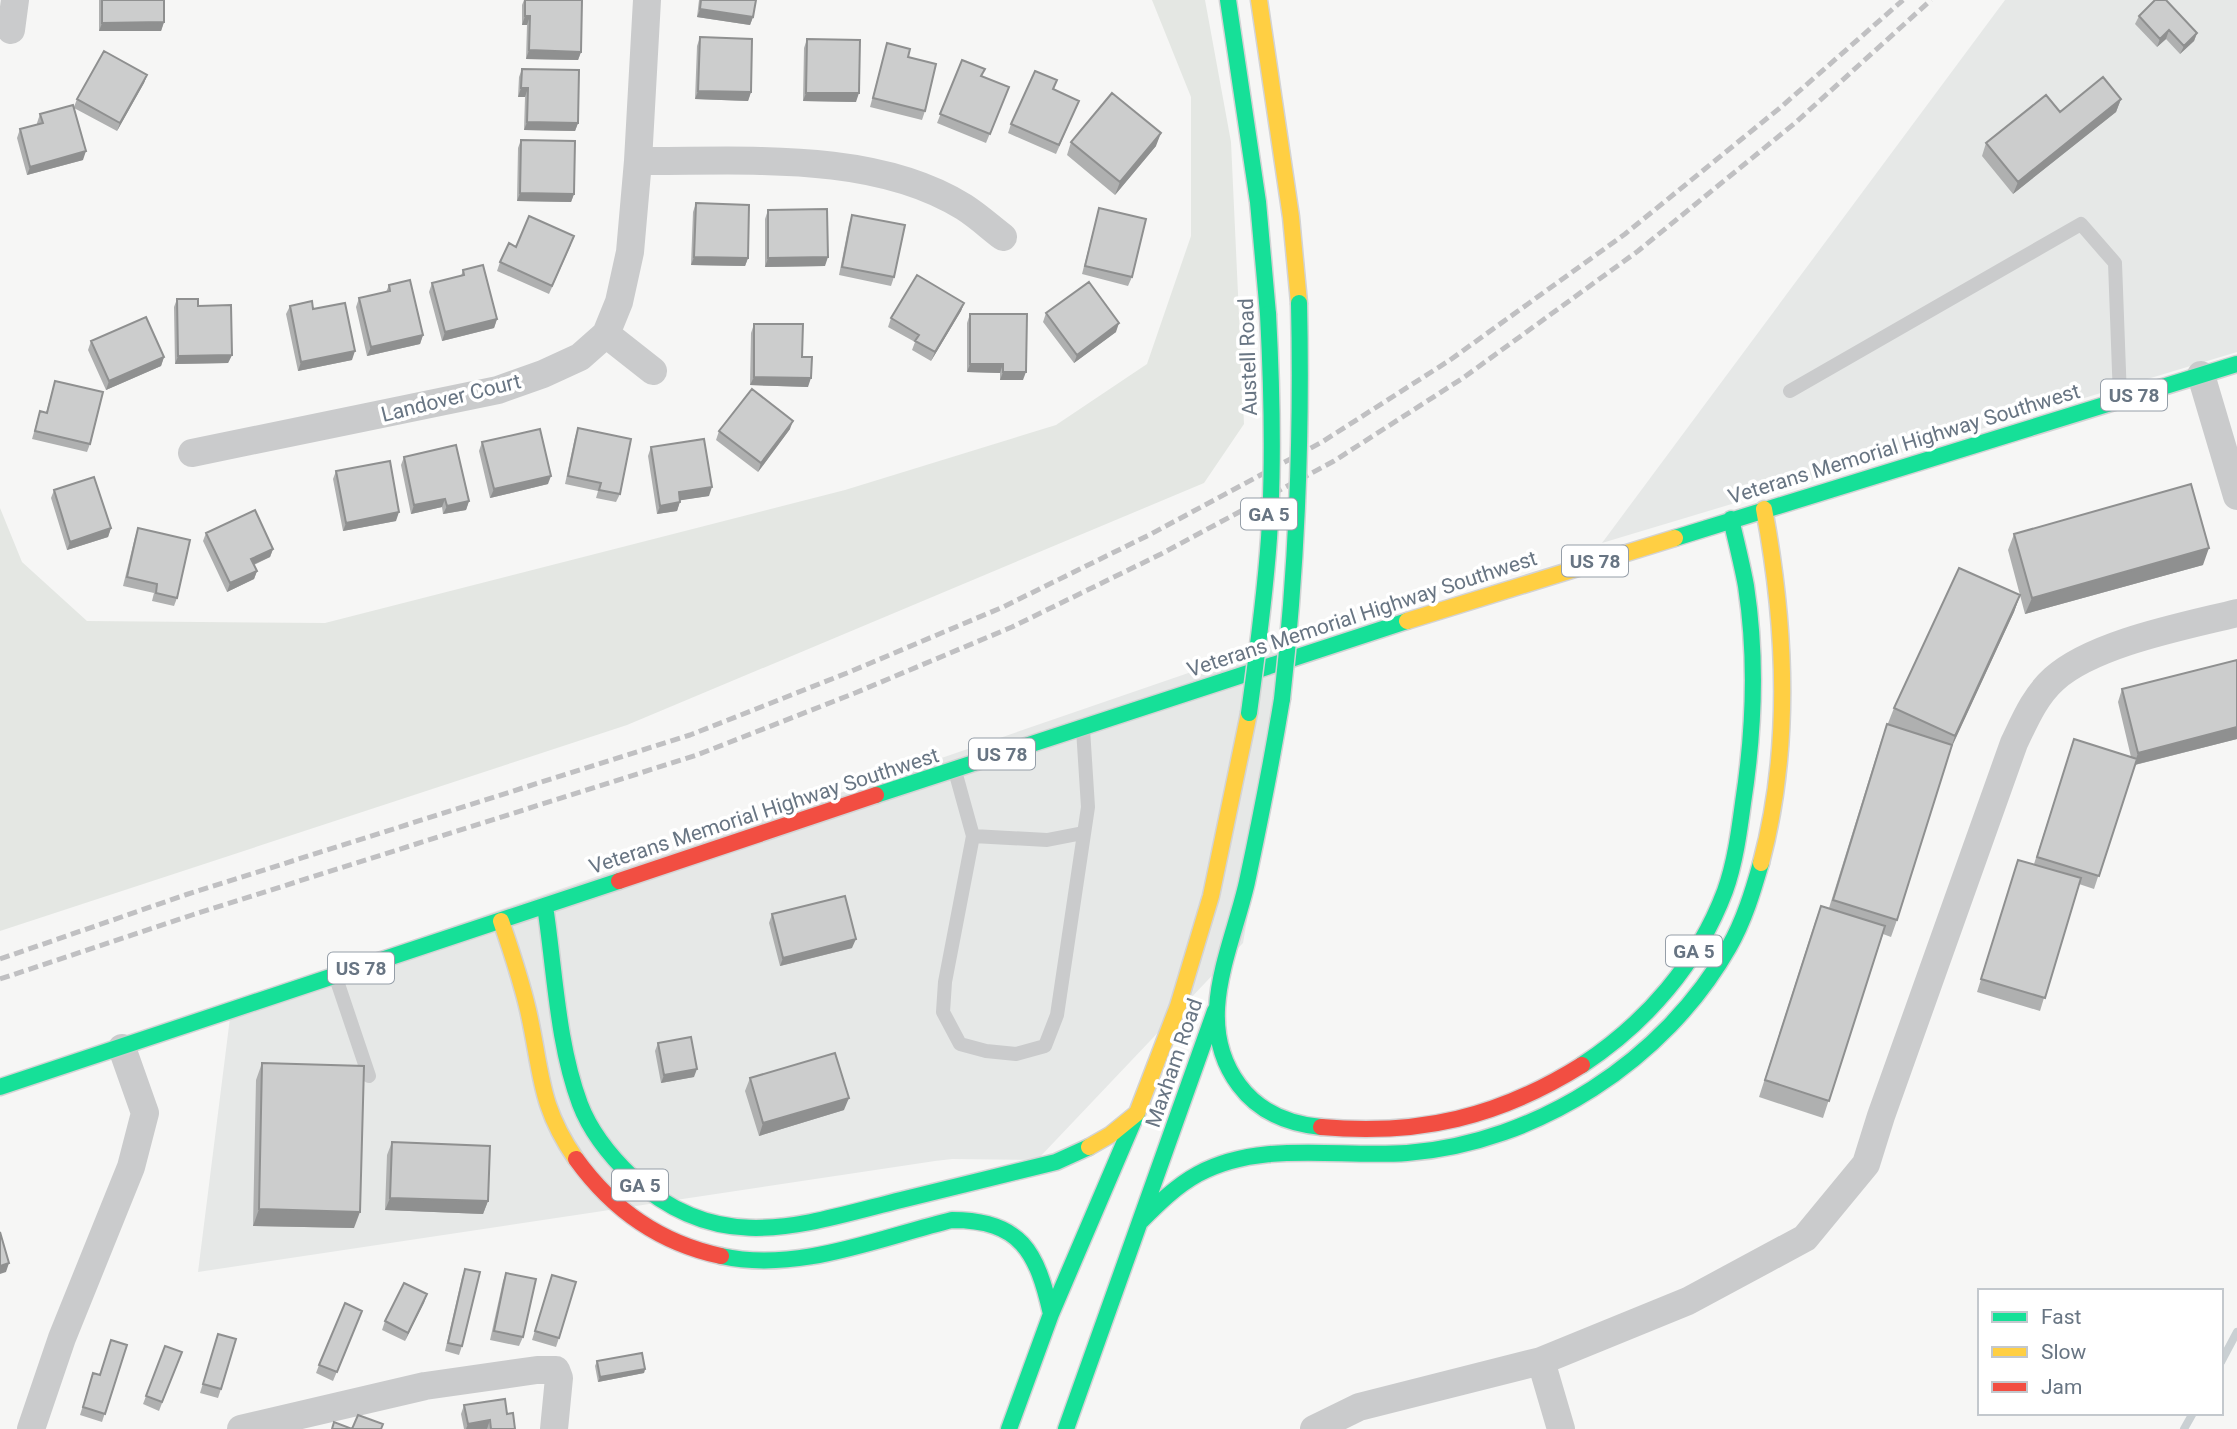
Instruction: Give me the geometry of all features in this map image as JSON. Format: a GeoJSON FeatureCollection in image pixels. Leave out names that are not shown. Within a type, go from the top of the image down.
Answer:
{"type":"FeatureCollection","features":[{"type":"Feature","properties":{"kind":"main road","name":"Austell Road"},"geometry":{"type":"LineString","coordinates":[[1228,0],[1258,202],[1268,314],[1271,482],[1260,627],[1249,713]]}},
{"type":"Feature","properties":{"kind":"main road","name":"Maxham Road"},"geometry":{"type":"LineString","coordinates":[[1066,1429],[1215,1011],[1265,796],[1282,699],[1300,502],[1299,303],[1291,217],[1259,0]]}},
{"type":"Feature","properties":{"kind":"main road","name":"Veterans Memorial Highway Southwest"},"geometry":{"type":"LineString","coordinates":[[545,906],[1334,643],[2237,364]]}},
{"type":"Feature","properties":{"kind":"main road"},"geometry":{"type":"LineString","coordinates":[[1142,1221],[1165,1197],[1186,1181],[1208,1169],[1232,1161],[1283,1153],[1358,1156],[1434,1150],[1506,1130],[1546,1114],[1588,1091],[1649,1048],[1675,1020],[1733,940],[1763,855],[1776,793],[1781,733],[1781,606],[1775,558],[1764,509]]}},
{"type":"Feature","properties":{"kind":"main road","name":"GA 5"},"geometry":{"type":"LineString","coordinates":[[1215,1011],[1218,1044],[1225,1063],[1241,1090],[1252,1102],[1275,1116],[1312,1128],[1393,1128],[1484,1114],[1506,1106],[1583,1065],[1641,1020],[1685,967],[1707,928],[1723,897],[1738,839],[1749,761],[1753,674],[1746,587],[1731,519]]}},
{"type":"Feature","properties":{"kind":"main road","name":"Maxham Road"},"geometry":{"type":"LineString","coordinates":[[1009,1429],[1051,1314],[1137,1114],[1178,1006],[1211,896],[1249,713]]}},
{"type":"Feature","properties":{"kind":"main road","name":"GA 5"},"geometry":{"type":"LineString","coordinates":[[545,906],[571,1070],[589,1123],[616,1161],[648,1193],[693,1219],[726,1226],[760,1228],[792,1227],[820,1221],[1056,1163],[1110,1135],[1137,1114]]}},
{"type":"Feature","properties":{"kind":"main road","name":"US 78"},"geometry":{"type":"LineString","coordinates":[[0,1087],[545,906]]}},
{"type":"Feature","properties":{"kind":"main road"},"geometry":{"type":"LineString","coordinates":[[501,921],[529,1014],[540,1080],[551,1117],[570,1152],[601,1191],[640,1225],[666,1240],[688,1248],[765,1260],[815,1255],[970,1218],[1007,1230],[1030,1252],[1045,1284],[1051,1314]]}},
{"type":"Feature","properties":{"kind":"street"},"geometry":{"type":"LineString","coordinates":[[11,30],[15,0]]}},
{"type":"Feature","properties":{"kind":"street","name":"Landover Court"},"geometry":{"type":"LineString","coordinates":[[192,453],[498,390],[544,374],[580,357],[607,334],[620,302],[630,252],[647,0]]}},
{"type":"Feature","properties":{"kind":"street"},"geometry":{"type":"LineString","coordinates":[[638,162],[789,163],[855,167],[932,192],[964,207],[1003,236]]}},
{"type":"Feature","properties":{"kind":"street"},"geometry":{"type":"LineString","coordinates":[[607,334],[653,372]]}},
{"type":"Feature","properties":{"kind":"street"},"geometry":{"type":"LineString","coordinates":[[2201,375],[2237,496]]}},
{"type":"Feature","properties":{"kind":"street"},"geometry":{"type":"LineString","coordinates":[[1314,1429],[1359,1407],[1541,1361],[1688,1301],[1805,1238],[1866,1164],[1885,1103],[2010,756],[2031,707],[2054,679],[2082,661],[2145,636],[2237,613]]}},
{"type":"Feature","properties":{"kind":"street"},"geometry":{"type":"LineString","coordinates":[[31,1429],[62,1338],[131,1167],[145,1113],[122,1048]]}},
{"type":"Feature","properties":{"kind":"street"},"geometry":{"type":"LineString","coordinates":[[1541,1361],[1562,1429]]}},
{"type":"Feature","properties":{"kind":"street"},"geometry":{"type":"LineString","coordinates":[[241,1429],[425,1386],[537,1370],[556,1370],[559,1378],[554,1429]]}},
{"type":"Feature","properties":{"kind":"lane"},"geometry":{"type":"LineString","coordinates":[[1790,391],[2081,224],[2115,264],[2120,399]]}},
{"type":"Feature","properties":{"kind":"lane"},"geometry":{"type":"LineString","coordinates":[[955,769],[973,836],[945,982],[943,1012],[960,1044],[986,1051],[1016,1054],[1045,1046],[1058,1015],[1088,807],[1083,727]]}},
{"type":"Feature","properties":{"kind":"lane"},"geometry":{"type":"LineString","coordinates":[[973,836],[1047,840],[1083,833]]}},
{"type":"Feature","properties":{"kind":"lane"},"geometry":{"type":"LineString","coordinates":[[335,977],[369,1076]]}},
{"type":"Feature","properties":{"kind":"shaded area"},"geometry":{"type":"Polygon","coordinates":[[[1152,0],[1205,0],[1231,142],[1244,424],[1204,483],[627,725],[0,931],[0,508],[22,562],[87,621],[325,623],[845,490],[1056,425],[1147,364],[1191,236],[1191,97],[1152,0]]]}},
{"type":"Feature","properties":{"kind":"shaded area"},"geometry":{"type":"Polygon","coordinates":[[[2005,0],[2237,0],[2237,352],[1602,543],[2005,0]]]}},
{"type":"Feature","properties":{"kind":"shaded area"},"geometry":{"type":"Polygon","coordinates":[[[1296,636],[1243,943],[1037,1160],[935,1161],[198,1272],[232,1002],[1296,636]]]}},
{"type":"Feature","properties":{"kind":"building"},"geometry":{"type":"Polygon","coordinates":[[[102,0],[164,0],[164,22],[102,23],[102,0]]]}},
{"type":"Feature","properties":{"kind":"building"},"geometry":{"type":"Polygon","coordinates":[[[525,0],[582,0],[581,52],[529,50],[530,16],[525,16],[525,0]]]}},
{"type":"Feature","properties":{"kind":"building"},"geometry":{"type":"Polygon","coordinates":[[[701,0],[756,0],[753,17],[700,9],[701,0]]]}},
{"type":"Feature","properties":{"kind":"building"},"geometry":{"type":"Polygon","coordinates":[[[2155,0],[2166,0],[2197,33],[2184,46],[2169,30],[2160,39],[2139,16],[2155,0]]]}},
{"type":"Feature","properties":{"kind":"building"},"geometry":{"type":"Polygon","coordinates":[[[700,37],[752,39],[751,92],[698,91],[700,37]]]}},
{"type":"Feature","properties":{"kind":"building"},"geometry":{"type":"Polygon","coordinates":[[[807,39],[860,40],[859,93],[806,93],[807,39]]]}},
{"type":"Feature","properties":{"kind":"building"},"geometry":{"type":"Polygon","coordinates":[[[887,43],[910,49],[908,57],[936,64],[925,111],[873,98],[887,43]]]}},
{"type":"Feature","properties":{"kind":"building"},"geometry":{"type":"Polygon","coordinates":[[[104,51],[147,75],[120,123],[77,99],[104,51]]]}},
{"type":"Feature","properties":{"kind":"building"},"geometry":{"type":"Polygon","coordinates":[[[962,60],[985,69],[981,76],[1009,87],[990,134],[940,114],[962,60]]]}},
{"type":"Feature","properties":{"kind":"building"},"geometry":{"type":"Polygon","coordinates":[[[522,69],[579,70],[578,123],[527,122],[528,88],[521,88],[522,69]]]}},
{"type":"Feature","properties":{"kind":"building"},"geometry":{"type":"Polygon","coordinates":[[[1035,71],[1057,80],[1053,89],[1079,101],[1059,145],[1011,124],[1035,71]]]}},
{"type":"Feature","properties":{"kind":"building"},"geometry":{"type":"Polygon","coordinates":[[[2103,77],[2121,99],[2018,182],[1986,143],[2046,95],[2060,112],[2103,77]]]}},
{"type":"Feature","properties":{"kind":"building"},"geometry":{"type":"Polygon","coordinates":[[[1112,93],[1161,133],[1120,182],[1071,142],[1112,93]]]}},
{"type":"Feature","properties":{"kind":"building"},"geometry":{"type":"Polygon","coordinates":[[[73,105],[86,151],[30,167],[20,129],[43,123],[40,114],[73,105]]]}},
{"type":"Feature","properties":{"kind":"building"},"geometry":{"type":"Polygon","coordinates":[[[521,140],[575,141],[574,194],[520,193],[521,140]]]}},
{"type":"Feature","properties":{"kind":"building"},"geometry":{"type":"Polygon","coordinates":[[[696,203],[749,205],[748,258],[694,257],[696,203]]]}},
{"type":"Feature","properties":{"kind":"building"},"geometry":{"type":"Polygon","coordinates":[[[1099,208],[1146,219],[1132,277],[1085,266],[1099,208]]]}},
{"type":"Feature","properties":{"kind":"building"},"geometry":{"type":"Polygon","coordinates":[[[827,209],[828,257],[768,258],[768,210],[827,209]]]}},
{"type":"Feature","properties":{"kind":"building"},"geometry":{"type":"Polygon","coordinates":[[[852,215],[905,225],[894,277],[842,267],[852,215]]]}},
{"type":"Feature","properties":{"kind":"building"},"geometry":{"type":"Polygon","coordinates":[[[529,216],[574,236],[552,286],[500,262],[509,243],[516,247],[529,216]]]}},
{"type":"Feature","properties":{"kind":"building"},"geometry":{"type":"Polygon","coordinates":[[[483,265],[497,319],[445,332],[432,283],[464,275],[463,270],[483,265]]]}},
{"type":"Feature","properties":{"kind":"building"},"geometry":{"type":"Polygon","coordinates":[[[917,275],[964,303],[935,352],[915,341],[919,335],[891,318],[917,275]]]}},
{"type":"Feature","properties":{"kind":"building"},"geometry":{"type":"Polygon","coordinates":[[[410,280],[423,335],[371,347],[359,298],[390,291],[389,285],[410,280]]]}},
{"type":"Feature","properties":{"kind":"building"},"geometry":{"type":"Polygon","coordinates":[[[1089,282],[1119,323],[1077,355],[1046,313],[1089,282]]]}},
{"type":"Feature","properties":{"kind":"building"},"geometry":{"type":"Polygon","coordinates":[[[177,299],[198,299],[198,306],[231,305],[232,355],[178,356],[177,299]]]}},
{"type":"Feature","properties":{"kind":"building"},"geometry":{"type":"Polygon","coordinates":[[[312,301],[313,309],[345,303],[355,351],[301,362],[290,306],[312,301]]]}},
{"type":"Feature","properties":{"kind":"building"},"geometry":{"type":"Polygon","coordinates":[[[970,314],[1027,314],[1026,372],[1003,372],[1003,364],[970,364],[970,314]]]}},
{"type":"Feature","properties":{"kind":"building"},"geometry":{"type":"Polygon","coordinates":[[[146,317],[164,357],[109,381],[91,341],[146,317]]]}},
{"type":"Feature","properties":{"kind":"building"},"geometry":{"type":"Polygon","coordinates":[[[754,324],[803,324],[802,357],[812,357],[811,378],[754,377],[754,324]]]}},
{"type":"Feature","properties":{"kind":"building"},"geometry":{"type":"Polygon","coordinates":[[[55,381],[103,392],[90,444],[35,431],[40,411],[47,413],[55,381]]]}},
{"type":"Feature","properties":{"kind":"building"},"geometry":{"type":"Polygon","coordinates":[[[752,389],[793,421],[761,463],[719,431],[752,389]]]}},
{"type":"Feature","properties":{"kind":"building"},"geometry":{"type":"Polygon","coordinates":[[[578,428],[631,439],[620,494],[599,490],[601,483],[568,476],[578,428]]]}},
{"type":"Feature","properties":{"kind":"building"},"geometry":{"type":"Polygon","coordinates":[[[540,429],[551,476],[494,489],[482,442],[540,429]]]}},
{"type":"Feature","properties":{"kind":"building"},"geometry":{"type":"Polygon","coordinates":[[[704,439],[712,487],[679,492],[680,502],[660,506],[651,447],[704,439]]]}},
{"type":"Feature","properties":{"kind":"building"},"geometry":{"type":"Polygon","coordinates":[[[456,445],[469,501],[447,506],[445,499],[414,505],[404,457],[456,445]]]}},
{"type":"Feature","properties":{"kind":"building"},"geometry":{"type":"Polygon","coordinates":[[[390,461],[399,512],[346,523],[336,471],[390,461]]]}},
{"type":"Feature","properties":{"kind":"building"},"geometry":{"type":"Polygon","coordinates":[[[94,477],[111,528],[70,542],[54,490],[94,477]]]}},
{"type":"Feature","properties":{"kind":"building"},"geometry":{"type":"Polygon","coordinates":[[[2191,484],[2209,548],[2032,598],[2014,534],[2191,484]]]}},
{"type":"Feature","properties":{"kind":"building"},"geometry":{"type":"Polygon","coordinates":[[[255,510],[273,549],[251,559],[257,571],[230,583],[206,533],[255,510]]]}},
{"type":"Feature","properties":{"kind":"building"},"geometry":{"type":"Polygon","coordinates":[[[138,528],[190,540],[177,598],[156,593],[157,584],[127,577],[138,528]]]}},
{"type":"Feature","properties":{"kind":"building"},"geometry":{"type":"Polygon","coordinates":[[[1959,568],[2020,595],[1955,736],[1894,708],[1959,568]]]}},
{"type":"Feature","properties":{"kind":"building"},"geometry":{"type":"Polygon","coordinates":[[[2237,660],[2237,727],[2138,753],[2122,689],[2237,660]]]}},
{"type":"Feature","properties":{"kind":"building"},"geometry":{"type":"Polygon","coordinates":[[[1887,724],[1952,745],[1897,920],[1833,900],[1887,724]]]}},
{"type":"Feature","properties":{"kind":"building"},"geometry":{"type":"Polygon","coordinates":[[[2074,739],[2137,759],[2099,876],[2037,857],[2074,739]]]}},
{"type":"Feature","properties":{"kind":"building"},"geometry":{"type":"Polygon","coordinates":[[[2018,860],[2081,878],[2045,998],[1981,979],[2018,860]]]}},
{"type":"Feature","properties":{"kind":"building"},"geometry":{"type":"Polygon","coordinates":[[[845,896],[856,939],[783,958],[772,914],[845,896]]]}},
{"type":"Feature","properties":{"kind":"building"},"geometry":{"type":"Polygon","coordinates":[[[1821,906],[1885,926],[1829,1101],[1765,1080],[1821,906]]]}},
{"type":"Feature","properties":{"kind":"building"},"geometry":{"type":"Polygon","coordinates":[[[691,1037],[697,1069],[664,1075],[658,1043],[691,1037]]]}},
{"type":"Feature","properties":{"kind":"building"},"geometry":{"type":"Polygon","coordinates":[[[835,1053],[849,1098],[763,1123],[750,1078],[835,1053]]]}},
{"type":"Feature","properties":{"kind":"building"},"geometry":{"type":"Polygon","coordinates":[[[262,1063],[364,1066],[360,1212],[259,1209],[262,1063]]]}},
{"type":"Feature","properties":{"kind":"building"},"geometry":{"type":"Polygon","coordinates":[[[392,1142],[490,1146],[488,1201],[390,1198],[392,1142]]]}},
{"type":"Feature","properties":{"kind":"building"},"geometry":{"type":"Polygon","coordinates":[[[0,1232],[9,1263],[0,1266],[0,1232]]]}},
{"type":"Feature","properties":{"kind":"building"},"geometry":{"type":"Polygon","coordinates":[[[465,1269],[480,1272],[462,1346],[448,1343],[465,1269]]]}},
{"type":"Feature","properties":{"kind":"building"},"geometry":{"type":"Polygon","coordinates":[[[506,1273],[536,1279],[523,1337],[494,1331],[506,1273]]]}},
{"type":"Feature","properties":{"kind":"building"},"geometry":{"type":"Polygon","coordinates":[[[552,1275],[576,1282],[559,1338],[535,1331],[552,1275]]]}},
{"type":"Feature","properties":{"kind":"building"},"geometry":{"type":"Polygon","coordinates":[[[404,1283],[427,1294],[408,1333],[385,1321],[404,1283]]]}},
{"type":"Feature","properties":{"kind":"building"},"geometry":{"type":"Polygon","coordinates":[[[345,1303],[362,1311],[337,1372],[319,1365],[345,1303]]]}},
{"type":"Feature","properties":{"kind":"building"},"geometry":{"type":"Polygon","coordinates":[[[218,1334],[236,1339],[221,1389],[203,1384],[218,1334]]]}},
{"type":"Feature","properties":{"kind":"building"},"geometry":{"type":"Polygon","coordinates":[[[111,1340],[127,1345],[105,1414],[83,1407],[93,1373],[100,1375],[111,1340]]]}},
{"type":"Feature","properties":{"kind":"building"},"geometry":{"type":"Polygon","coordinates":[[[165,1346],[182,1352],[162,1402],[146,1396],[165,1346]]]}},
{"type":"Feature","properties":{"kind":"building"},"geometry":{"type":"Polygon","coordinates":[[[642,1353],[645,1369],[600,1377],[597,1361],[642,1353]]]}},
{"type":"Feature","properties":{"kind":"building"},"geometry":{"type":"Polygon","coordinates":[[[505,1399],[507,1414],[513,1413],[515,1429],[491,1429],[490,1420],[468,1424],[464,1405],[505,1399]]]}},
{"type":"Feature","properties":{"kind":"building"},"geometry":{"type":"Polygon","coordinates":[[[358,1415],[383,1424],[381,1429],[352,1429],[358,1415]]]}},
{"type":"Feature","properties":{"kind":"building"},"geometry":{"type":"Polygon","coordinates":[[[334,1422],[352,1429],[332,1429],[334,1422]]]}},
{"type":"Feature","properties":{"kind":"waterway"},"geometry":{"type":"LineString","coordinates":[[2223,1358],[2237,1332]]}},
{"type":"Feature","properties":{"kind":"waterway"},"geometry":{"type":"LineString","coordinates":[[2184,1429],[2192,1415]]}},
{"type":"Feature","properties":{"kind":"railway"},"geometry":{"type":"LineString","coordinates":[[0,959],[185,895],[690,735],[1003,607],[1151,534],[1322,442],[1450,360],[1625,234],[1781,107],[1903,0]]}},
{"type":"Feature","properties":{"kind":"railway"},"geometry":{"type":"LineString","coordinates":[[0,979],[192,915],[697,755],[1012,627],[1161,554],[1334,461],[1463,378],[1638,251],[1795,123],[1931,0]]}},
{"type":"Feature","properties":{"kind":"traffic: fast"},"geometry":{"type":"LineString","coordinates":[[1228,0],[1258,202],[1268,314]]}},
{"type":"Feature","properties":{"kind":"traffic: fast"},"geometry":{"type":"LineString","coordinates":[[1282,699],[1297,501],[1299,303]]}},
{"type":"Feature","properties":{"kind":"traffic: fast"},"geometry":{"type":"LineString","coordinates":[[1249,713],[1263,604],[1271,510],[1272,426],[1268,314]]}},
{"type":"Feature","properties":{"kind":"traffic: fast"},"geometry":{"type":"LineString","coordinates":[[1675,538],[2237,364]]}},
{"type":"Feature","properties":{"kind":"traffic: fast"},"geometry":{"type":"LineString","coordinates":[[1582,1065],[1628,1030],[1685,967],[1714,917],[1731,870],[1747,776],[1753,695],[1752,640],[1746,586],[1731,519]]}},
{"type":"Feature","properties":{"kind":"traffic: fast"},"geometry":{"type":"LineString","coordinates":[[876,795],[1407,621]]}},
{"type":"Feature","properties":{"kind":"traffic: fast"},"geometry":{"type":"LineString","coordinates":[[1282,699],[1247,882],[1220,985],[1218,1036],[1225,1061],[1239,1085],[1256,1103],[1286,1120],[1321,1127]]}},
{"type":"Feature","properties":{"kind":"traffic: fast"},"geometry":{"type":"LineString","coordinates":[[1141,1221],[1182,1184],[1222,1164],[1274,1154],[1407,1153],[1456,1146],[1503,1132],[1549,1113],[1593,1089],[1633,1059],[1670,1025],[1702,988],[1739,927],[1761,863]]}},
{"type":"Feature","properties":{"kind":"traffic: fast"},"geometry":{"type":"LineString","coordinates":[[0,1087],[619,881]]}},
{"type":"Feature","properties":{"kind":"traffic: fast"},"geometry":{"type":"LineString","coordinates":[[545,906],[561,1031],[572,1080],[584,1115],[602,1144],[632,1177],[664,1202],[697,1218],[729,1226],[762,1228],[795,1225],[1056,1162],[1089,1147]]}},
{"type":"Feature","properties":{"kind":"traffic: fast"},"geometry":{"type":"LineString","coordinates":[[1066,1429],[1215,1011]]}},
{"type":"Feature","properties":{"kind":"traffic: fast"},"geometry":{"type":"LineString","coordinates":[[1009,1429],[1051,1314],[1137,1113]]}},
{"type":"Feature","properties":{"kind":"traffic: fast"},"geometry":{"type":"LineString","coordinates":[[721,1256],[750,1260],[808,1257],[952,1220],[975,1221],[1010,1233],[1022,1244],[1039,1273],[1051,1314]]}},
{"type":"Feature","properties":{"kind":"traffic: slow"},"geometry":{"type":"LineString","coordinates":[[1259,0],[1291,217],[1299,303]]}},
{"type":"Feature","properties":{"kind":"traffic: slow"},"geometry":{"type":"LineString","coordinates":[[1761,863],[1778,775],[1782,686],[1777,597],[1764,509]]}},
{"type":"Feature","properties":{"kind":"traffic: slow"},"geometry":{"type":"LineString","coordinates":[[1407,621],[1675,538]]}},
{"type":"Feature","properties":{"kind":"traffic: slow"},"geometry":{"type":"LineString","coordinates":[[1089,1147],[1110,1135],[1137,1113],[1178,1006],[1211,896],[1249,713]]}},
{"type":"Feature","properties":{"kind":"traffic: slow"},"geometry":{"type":"LineString","coordinates":[[501,921],[525,999],[548,1104],[554,1121],[576,1159]]}},
{"type":"Feature","properties":{"kind":"traffic: jam"},"geometry":{"type":"LineString","coordinates":[[619,881],[876,795]]}},
{"type":"Feature","properties":{"kind":"traffic: jam"},"geometry":{"type":"LineString","coordinates":[[1321,1127],[1391,1128],[1457,1119],[1520,1098],[1582,1065]]}},
{"type":"Feature","properties":{"kind":"traffic: jam"},"geometry":{"type":"LineString","coordinates":[[576,1159],[605,1193],[639,1221],[678,1242],[721,1256]]}}]}
